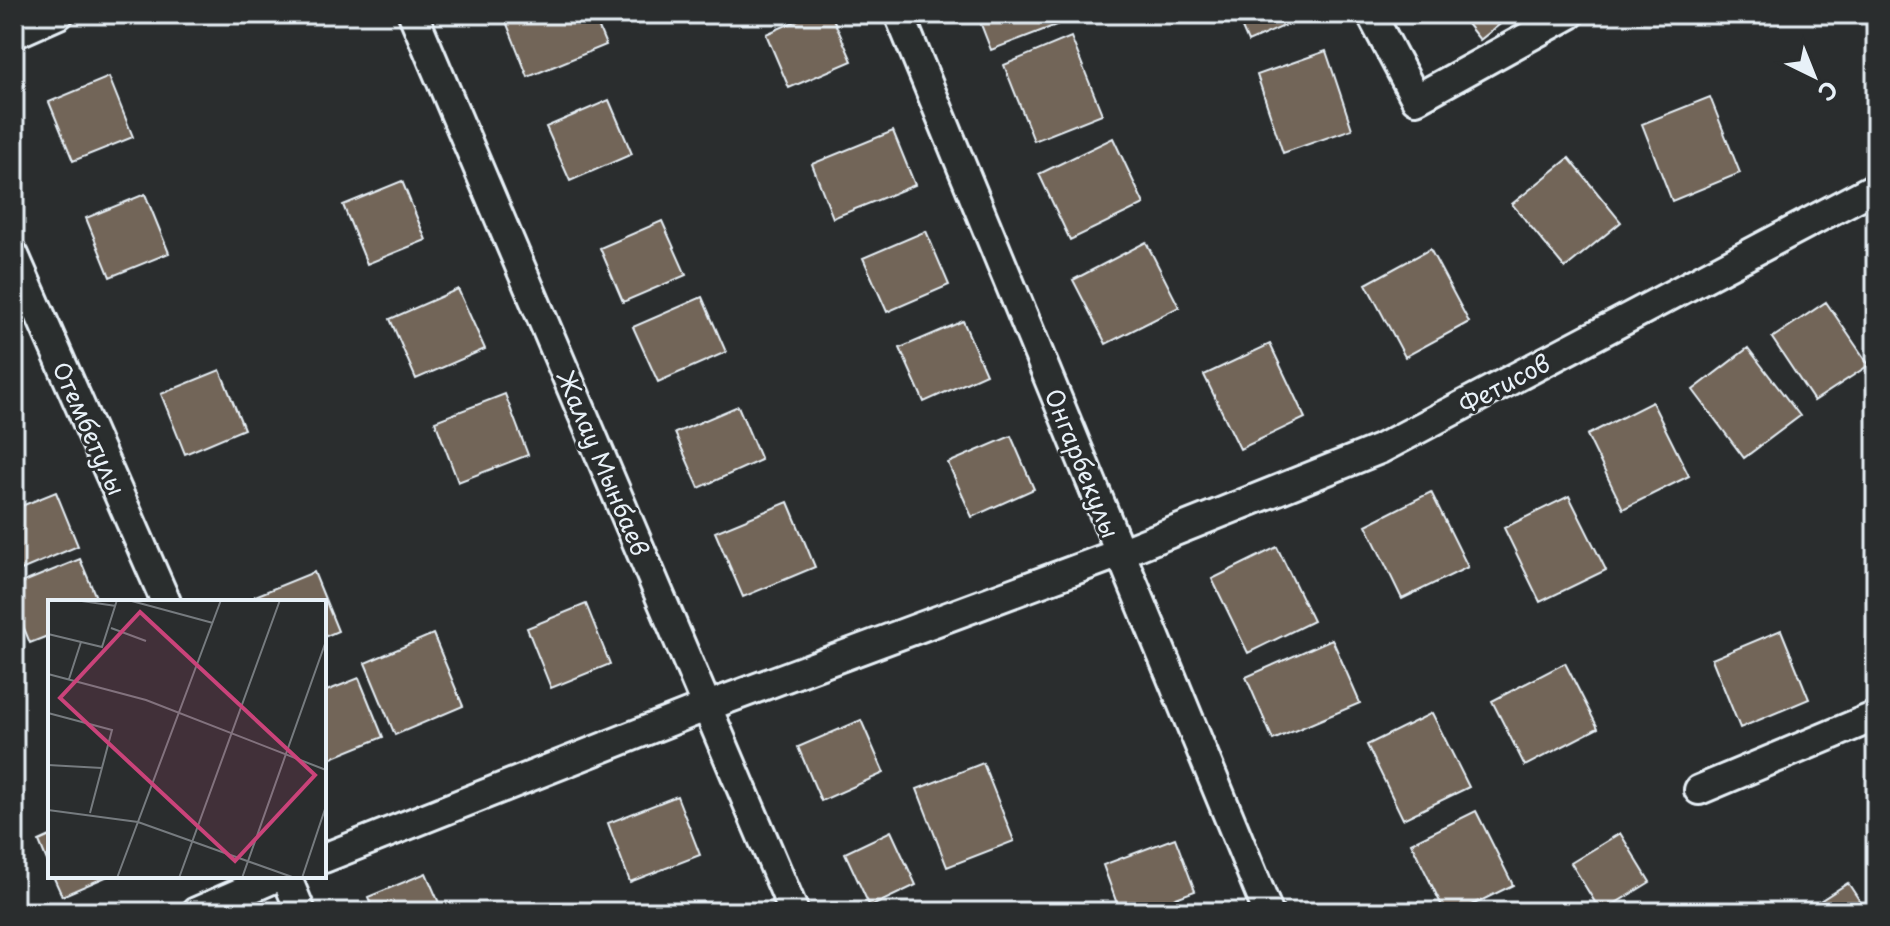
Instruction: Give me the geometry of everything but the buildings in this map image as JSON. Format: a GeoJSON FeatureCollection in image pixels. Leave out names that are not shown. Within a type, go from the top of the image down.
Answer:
{"type":"FeatureCollection","features":[{"type":"Feature","properties":{"kind":"street"},"geometry":{"type":"LineString","coordinates":[[14,34],[59,14]]}},
{"type":"Feature","properties":{"kind":"street","name":"Жалау Мынбаев"},"geometry":{"type":"LineString","coordinates":[[413,14],[794,912]]}},
{"type":"Feature","properties":{"kind":"street","name":"Онгарбекулы"},"geometry":{"type":"LineString","coordinates":[[899,14],[1268,912]]}},
{"type":"Feature","properties":{"kind":"street"},"geometry":{"type":"LineString","coordinates":[[1371,14],[1416,99],[1570,14]]}},
{"type":"Feature","properties":{"kind":"street","name":"Фетисов"},"geometry":{"type":"LineString","coordinates":[[326,857],[708,706],[1120,553],[1380,449],[1876,187]]}},
{"type":"Feature","properties":{"kind":"street","name":"Отембетулы"},"geometry":{"type":"LineString","coordinates":[[14,255],[165,600]]}},
{"type":"Feature","properties":{"kind":"street"},"geometry":{"type":"LineString","coordinates":[[1699,790],[1876,716]]}},
{"type":"Feature","properties":{"kind":"street"},"geometry":{"type":"LineString","coordinates":[[196,912],[274,878]]}},
{"type":"Feature","properties":{"kind":"street"},"geometry":{"type":"LineString","coordinates":[[287,878],[301,912]]}}]}
